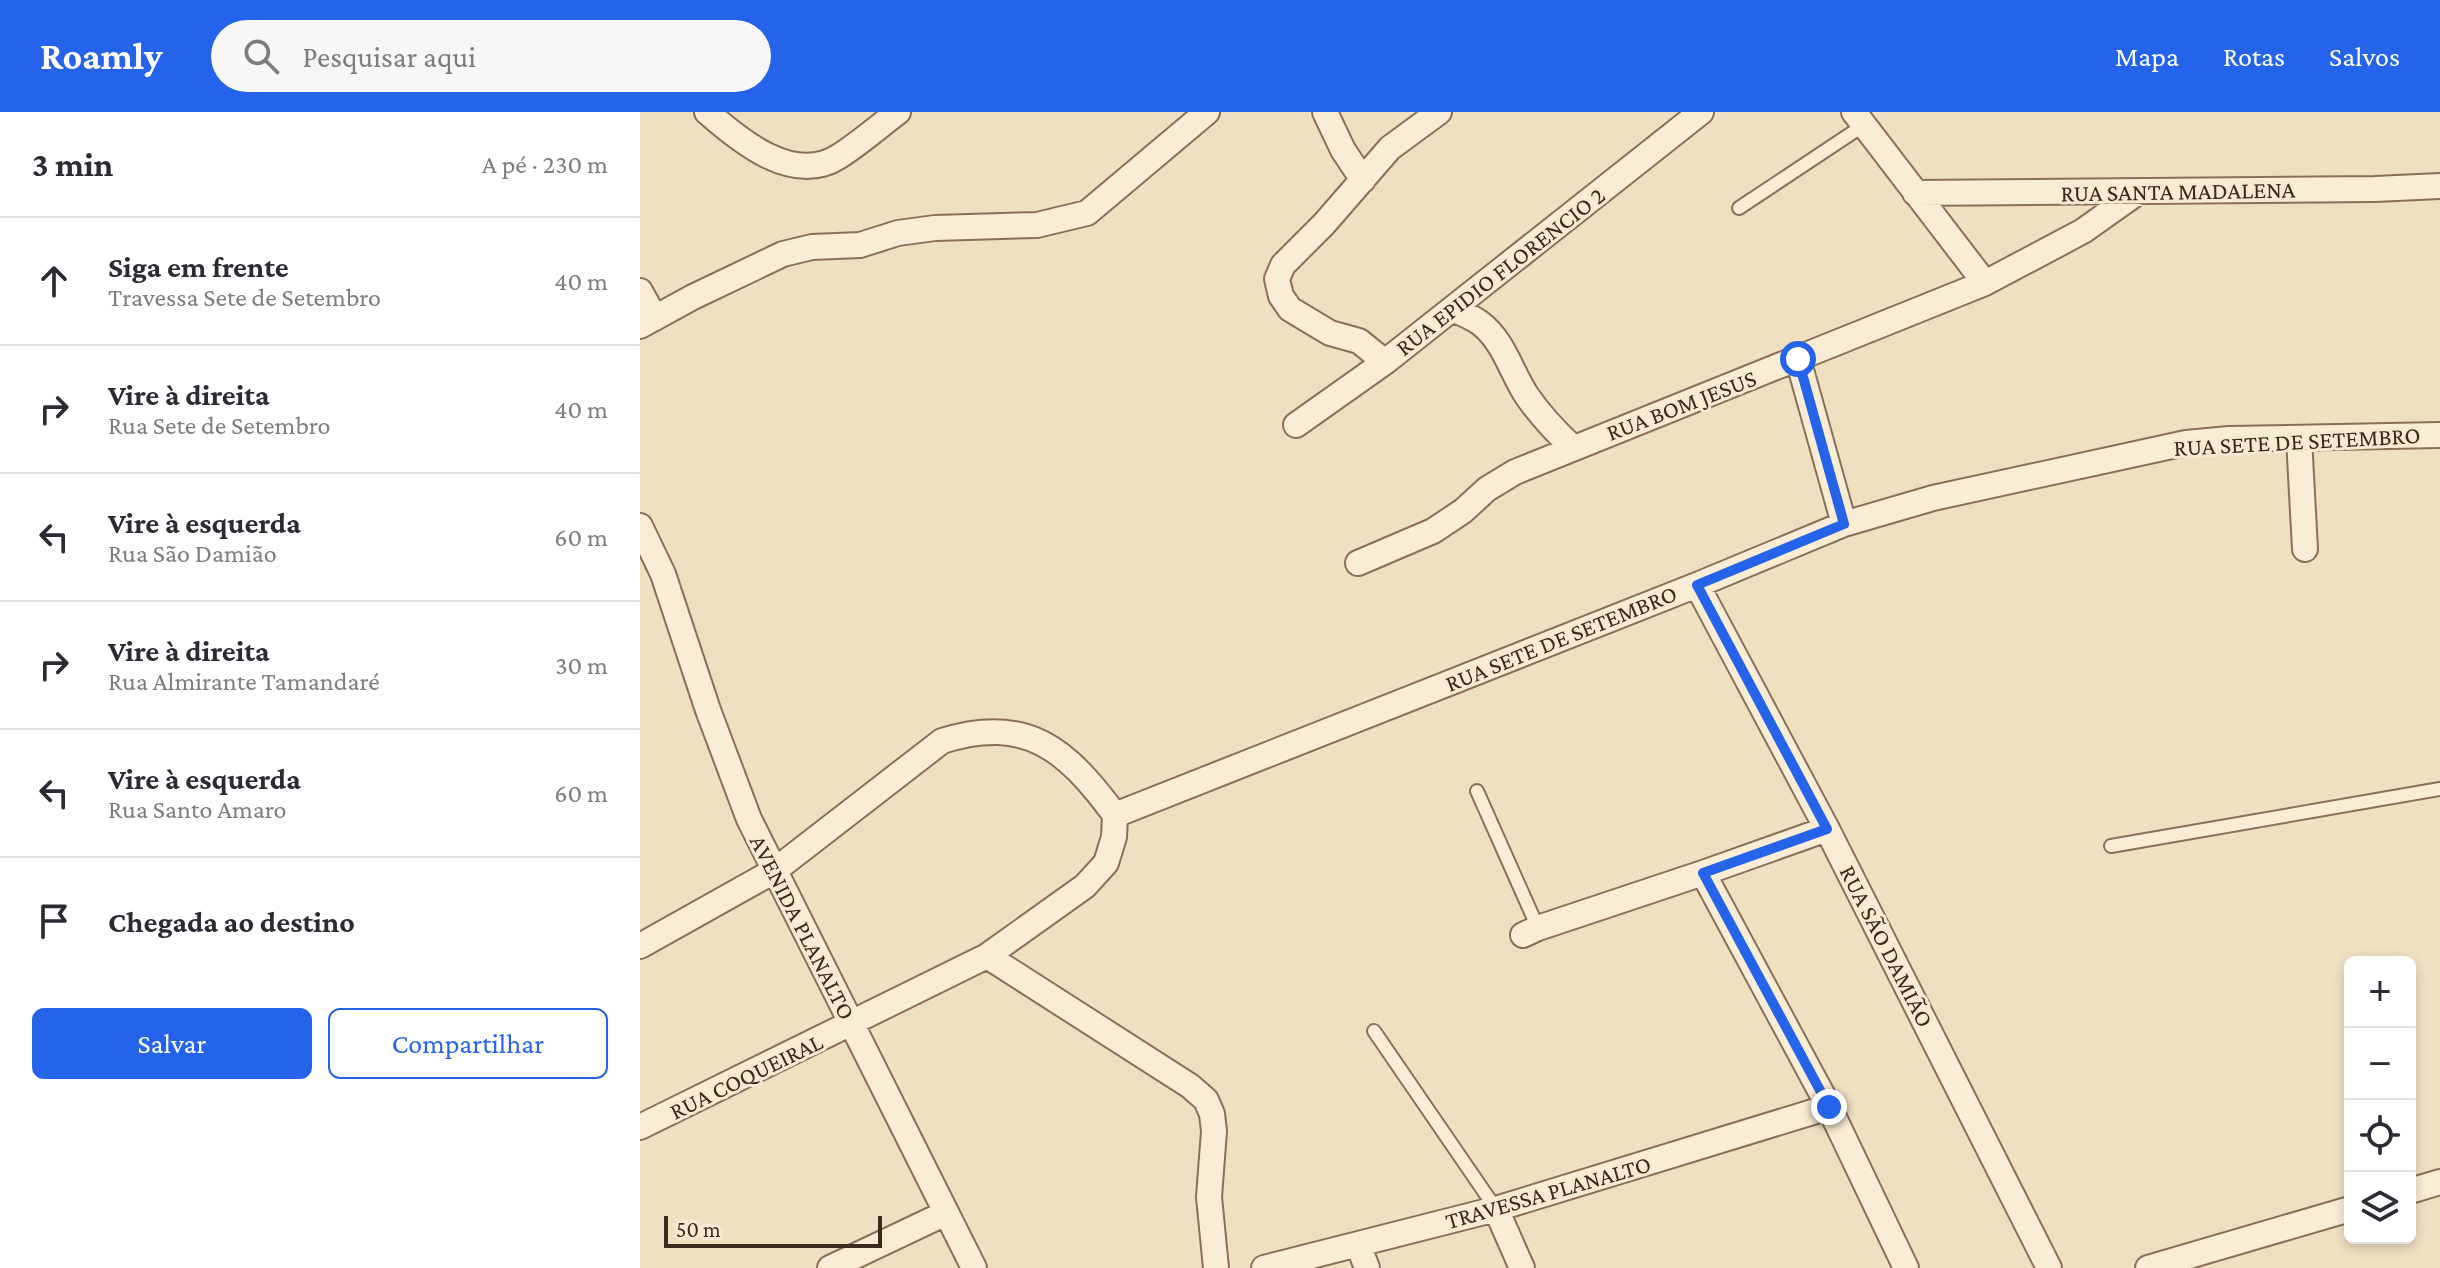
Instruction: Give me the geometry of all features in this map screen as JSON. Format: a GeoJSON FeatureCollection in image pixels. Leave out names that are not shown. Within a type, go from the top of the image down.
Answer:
{"type":"FeatureCollection","features":[{"type":"Feature","properties":{"kind":"street"},"geometry":{"type":"LineString","coordinates":[[707,112],[738,140],[796,165],[815,166],[836,158],[898,112]]}},
{"type":"Feature","properties":{"kind":"street"},"geometry":{"type":"LineString","coordinates":[[640,291],[647,322],[783,254],[812,247],[860,245],[898,233],[935,228],[1037,225],[1087,213],[1207,112]]}},
{"type":"Feature","properties":{"kind":"street"},"geometry":{"type":"LineString","coordinates":[[1325,112],[1332,121],[1343,150],[1363,180]]}},
{"type":"Feature","properties":{"kind":"street"},"geometry":{"type":"LineString","coordinates":[[1385,362],[1359,341],[1330,333],[1290,309],[1281,296],[1277,279],[1283,265],[1390,148],[1439,112]]}},
{"type":"Feature","properties":{"kind":"street","name":"RUA EPIDIO FLORENCIO 2"},"geometry":{"type":"LineString","coordinates":[[1296,425],[1385,362],[1701,112]]}},
{"type":"Feature","properties":{"kind":"street"},"geometry":{"type":"LineString","coordinates":[[1859,118],[1985,283]]}},
{"type":"Feature","properties":{"kind":"street","name":"RUA SANTA MADALENA"},"geometry":{"type":"LineString","coordinates":[[1915,193],[2440,186]]}},
{"type":"Feature","properties":{"kind":"street","name":"RUA BOM JESUS"},"geometry":{"type":"LineString","coordinates":[[1358,563],[1433,531],[1515,472],[1985,283],[2083,231],[2138,192]]}},
{"type":"Feature","properties":{"kind":"street"},"geometry":{"type":"LineString","coordinates":[[1452,309],[1479,321],[1487,329],[1507,355],[1525,393],[1545,421],[1572,447]]}},
{"type":"Feature","properties":{"kind":"street"},"geometry":{"type":"LineString","coordinates":[[1798,359],[1844,524]]}},
{"type":"Feature","properties":{"kind":"street","name":"RUA SETE DE SETEMBRO"},"geometry":{"type":"LineString","coordinates":[[1115,815],[1844,524],[1933,498],[2186,443],[2440,435]]}},
{"type":"Feature","properties":{"kind":"street"},"geometry":{"type":"LineString","coordinates":[[2299,438],[2305,549]]}},
{"type":"Feature","properties":{"kind":"street","name":"AVENIDA PLANALTO"},"geometry":{"type":"LineString","coordinates":[[640,526],[663,574],[749,819],[974,1268]]}},
{"type":"Feature","properties":{"kind":"street","name":"RUA SÃO DAMIÃO"},"geometry":{"type":"LineString","coordinates":[[1697,585],[1827,829],[2049,1268]]}},
{"type":"Feature","properties":{"kind":"street"},"geometry":{"type":"LineString","coordinates":[[640,946],[774,871],[942,741],[963,734],[986,731],[1038,739],[1071,762],[1115,815]]}},
{"type":"Feature","properties":{"kind":"street","name":"RUA COQUEIRAL"},"geometry":{"type":"LineString","coordinates":[[640,1127],[987,956],[1085,886],[1106,863],[1114,837],[1115,815]]}},
{"type":"Feature","properties":{"kind":"street"},"geometry":{"type":"LineString","coordinates":[[1530,932],[1827,829]]}},
{"type":"Feature","properties":{"kind":"street"},"geometry":{"type":"LineString","coordinates":[[1703,873],[1829,1107],[1906,1268]]}},
{"type":"Feature","properties":{"kind":"street"},"geometry":{"type":"LineString","coordinates":[[987,956],[1190,1086],[1206,1100],[1214,1131],[1209,1197],[1216,1268]]}},
{"type":"Feature","properties":{"kind":"street","name":"TRAVESSA PLANALTO"},"geometry":{"type":"LineString","coordinates":[[1264,1268],[1496,1209],[1829,1107]]}},
{"type":"Feature","properties":{"kind":"street"},"geometry":{"type":"LineString","coordinates":[[2416,1189],[2440,1182]]}},
{"type":"Feature","properties":{"kind":"street"},"geometry":{"type":"LineString","coordinates":[[1496,1209],[1522,1268]]}},
{"type":"Feature","properties":{"kind":"street"},"geometry":{"type":"LineString","coordinates":[[2148,1268],[2344,1211]]}},
{"type":"Feature","properties":{"kind":"street"},"geometry":{"type":"LineString","coordinates":[[830,1268],[946,1213]]}},
{"type":"Feature","properties":{"kind":"street"},"geometry":{"type":"LineString","coordinates":[[1358,1244],[1367,1268]]}},
{"type":"Feature","properties":{"kind":"lane"},"geometry":{"type":"LineString","coordinates":[[1739,208],[1859,118]]}},
{"type":"Feature","properties":{"kind":"lane"},"geometry":{"type":"LineString","coordinates":[[2111,846],[2440,789]]}},
{"type":"Feature","properties":{"kind":"lane"},"geometry":{"type":"LineString","coordinates":[[1477,791],[1530,932]]}},
{"type":"Feature","properties":{"kind":"lane"},"geometry":{"type":"LineString","coordinates":[[1374,1031],[1496,1209]]}},
{"type":"Feature","properties":{"kind":"route"},"geometry":{"type":"LineString","coordinates":[[1798,359],[1844,524],[1697,585],[1827,829],[1703,873],[1829,1107]]}}]}
